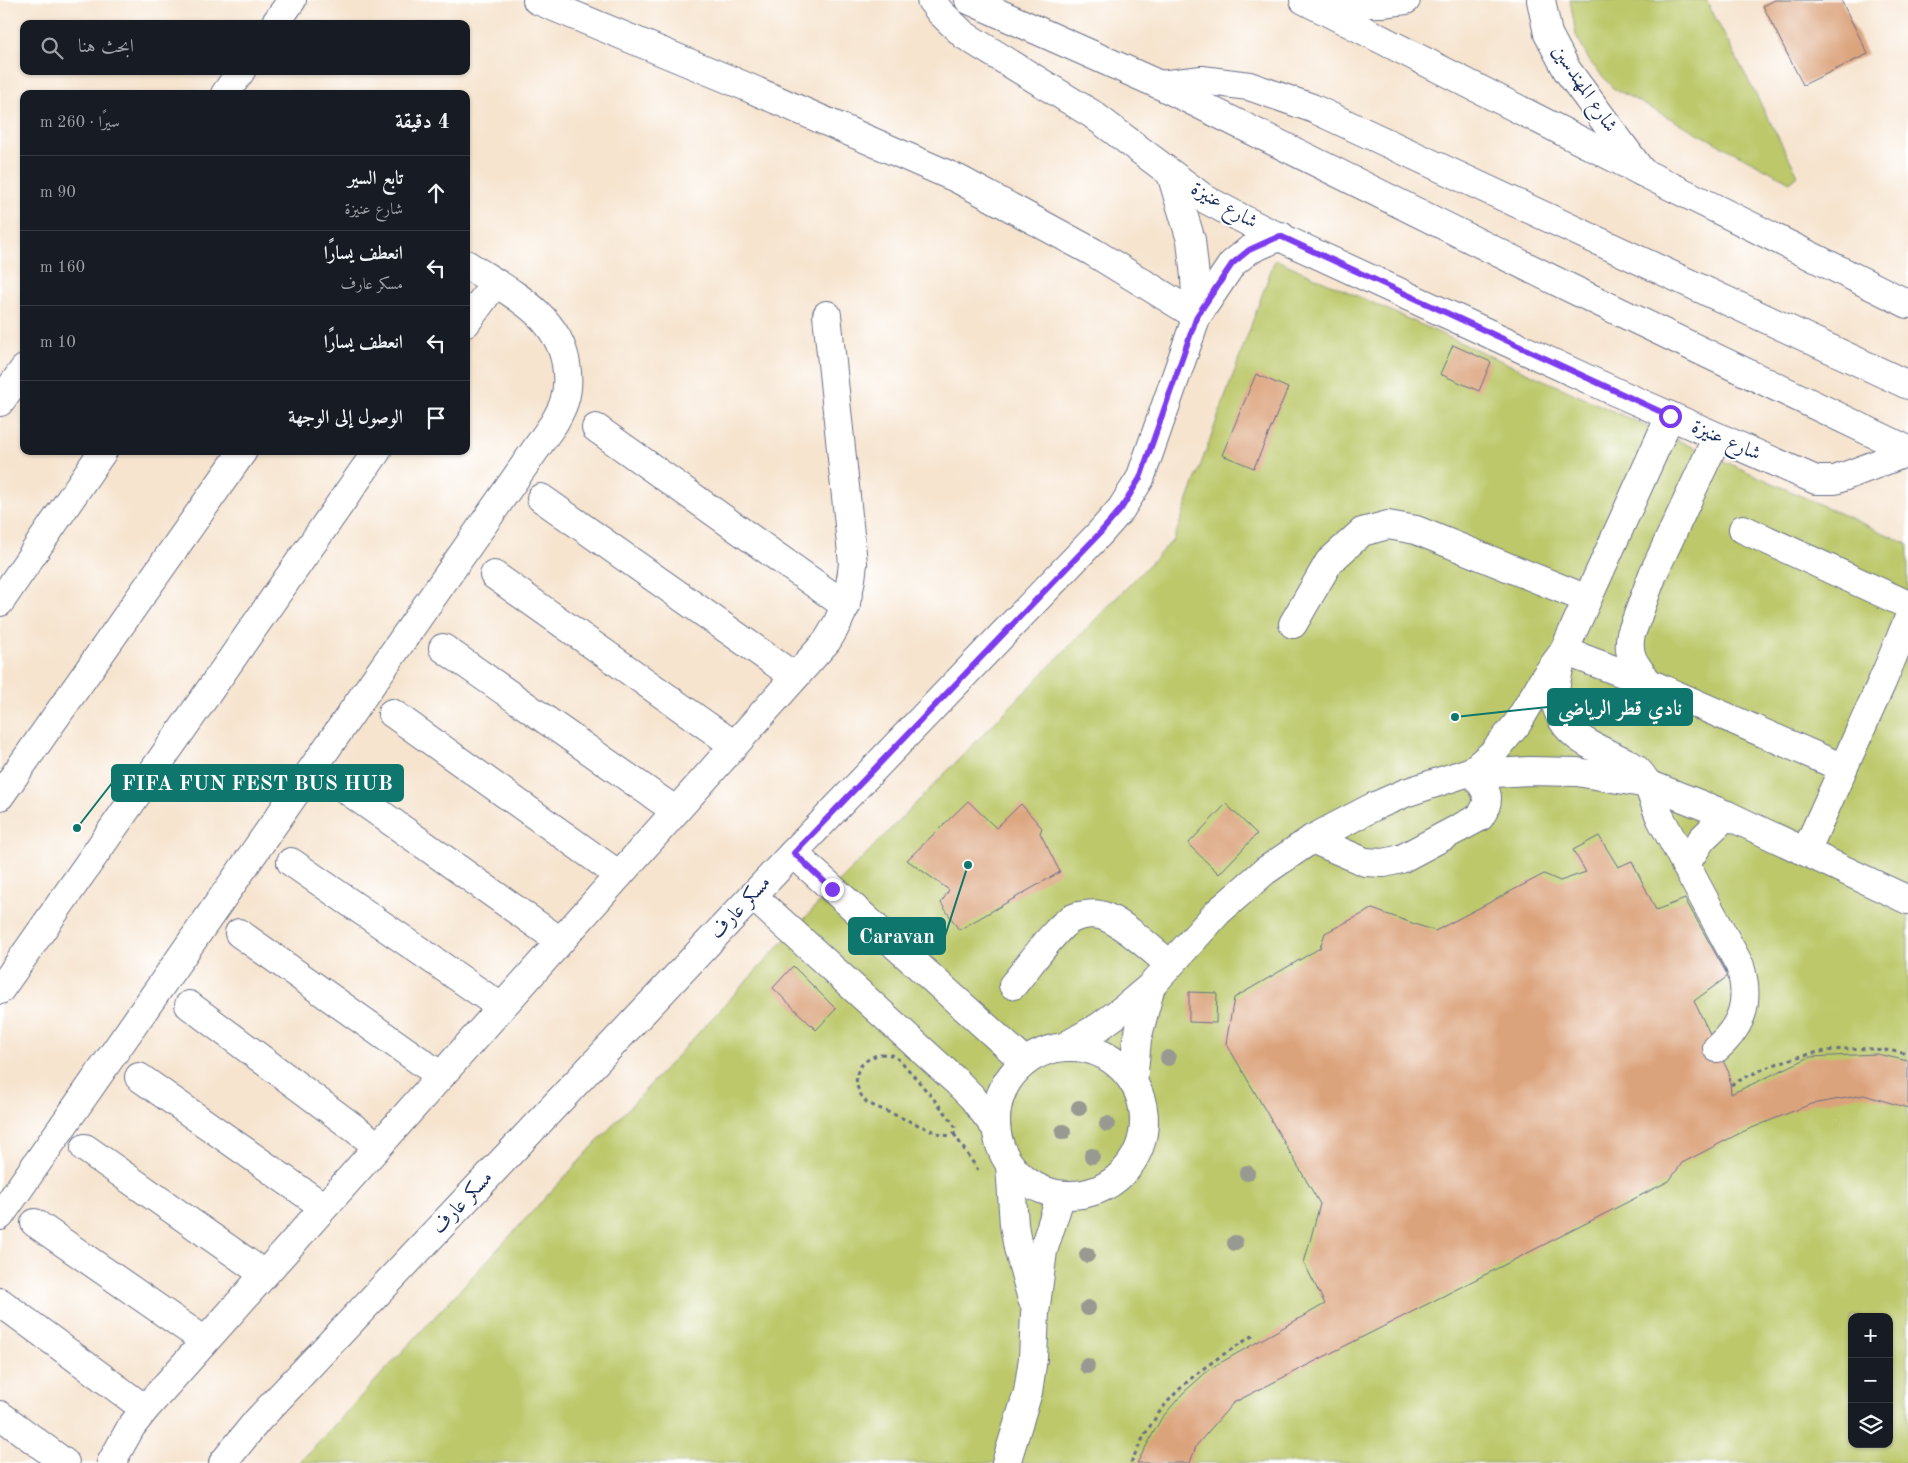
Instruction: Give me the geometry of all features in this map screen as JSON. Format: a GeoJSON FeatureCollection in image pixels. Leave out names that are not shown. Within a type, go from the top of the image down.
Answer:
{"type":"FeatureCollection","features":[{"type":"Feature","properties":{"kind":"main road"},"geometry":{"type":"LineString","coordinates":[[278,20],[292,0]]}},
{"type":"Feature","properties":{"kind":"main road"},"geometry":{"type":"LineString","coordinates":[[537,0],[740,84],[958,179],[1093,252],[1197,316]]}},
{"type":"Feature","properties":{"kind":"main road","name":"شارع عنيزة"},"geometry":{"type":"LineString","coordinates":[[932,0],[940,12],[964,35],[1092,114],[1205,199],[1260,228],[1717,438],[1816,480],[1835,480],[1908,451]]}},
{"type":"Feature","properties":{"kind":"main road","name":"شارع عنيزة"},"geometry":{"type":"LineString","coordinates":[[968,0],[1160,85],[1572,289],[1908,451]]}},
{"type":"Feature","properties":{"kind":"main road"},"geometry":{"type":"LineString","coordinates":[[1309,2],[1382,3],[1406,0]]}},
{"type":"Feature","properties":{"kind":"main road","name":"شارع المهندسين"},"geometry":{"type":"LineString","coordinates":[[1541,0],[1548,34],[1567,70],[1642,172]]}},
{"type":"Feature","properties":{"kind":"main road"},"geometry":{"type":"LineString","coordinates":[[1309,2],[1642,172],[1908,304]]}},
{"type":"Feature","properties":{"kind":"main road"},"geometry":{"type":"LineString","coordinates":[[228,90],[238,75]]}},
{"type":"Feature","properties":{"kind":"main road"},"geometry":{"type":"LineString","coordinates":[[1160,85],[1202,80],[1249,86],[1312,108],[1908,385]]}},
{"type":"Feature","properties":{"kind":"main road","name":"مسكر عارف"},"geometry":{"type":"LineString","coordinates":[[1171,174],[1191,240],[1197,316]]}},
{"type":"Feature","properties":{"kind":"main road","name":"مسكر عارف"},"geometry":{"type":"LineString","coordinates":[[223,1463],[257,1421],[753,896],[1094,540],[1121,509],[1140,478],[1197,316],[1232,264],[1249,250],[1280,236]]}},
{"type":"Feature","properties":{"kind":"main road"},"geometry":{"type":"LineString","coordinates":[[0,1216],[554,423],[565,401],[568,376],[564,351],[553,329],[536,311],[470,267]]}},
{"type":"Feature","properties":{"kind":"main road"},"geometry":{"type":"LineString","coordinates":[[470,317],[494,283]]}},
{"type":"Feature","properties":{"kind":"main road"},"geometry":{"type":"LineString","coordinates":[[111,1463],[131,1427],[145,1409],[827,641],[838,625],[846,606],[851,585],[853,563],[827,315]]}},
{"type":"Feature","properties":{"kind":"main road"},"geometry":{"type":"LineString","coordinates":[[0,402],[20,375]]}},
{"type":"Feature","properties":{"kind":"main road"},"geometry":{"type":"LineString","coordinates":[[1670,416],[1564,651],[1557,675],[1556,694],[1558,710],[1566,726],[1574,734],[1586,743],[1636,769],[1648,784],[1660,816],[1740,966],[1745,983],[1745,1000],[1742,1014],[1728,1038],[1717,1048]]}},
{"type":"Feature","properties":{"kind":"main road"},"geometry":{"type":"LineString","coordinates":[[596,428],[846,606]]}},
{"type":"Feature","properties":{"kind":"main road"},"geometry":{"type":"LineString","coordinates":[[1649,683],[1630,655],[1629,643],[1631,634],[1654,574],[1717,438]]}},
{"type":"Feature","properties":{"kind":"main road"},"geometry":{"type":"LineString","coordinates":[[0,602],[100,455]]}},
{"type":"Feature","properties":{"kind":"main road"},"geometry":{"type":"LineString","coordinates":[[0,796],[240,455]]}},
{"type":"Feature","properties":{"kind":"main road"},"geometry":{"type":"LineString","coordinates":[[0,990],[374,455]]}},
{"type":"Feature","properties":{"kind":"main road"},"geometry":{"type":"LineString","coordinates":[[542,498],[795,677]]}},
{"type":"Feature","properties":{"kind":"main road"},"geometry":{"type":"LineString","coordinates":[[1293,624],[1330,562],[1362,532],[1388,525],[1416,530],[1587,599]]}},
{"type":"Feature","properties":{"kind":"main road"},"geometry":{"type":"LineString","coordinates":[[1743,529],[1908,605]]}},
{"type":"Feature","properties":{"kind":"main road"},"geometry":{"type":"LineString","coordinates":[[494,576],[734,745]]}},
{"type":"Feature","properties":{"kind":"main road"},"geometry":{"type":"LineString","coordinates":[[1806,851],[1908,620]]}},
{"type":"Feature","properties":{"kind":"main road"},"geometry":{"type":"LineString","coordinates":[[443,648],[676,811]]}},
{"type":"Feature","properties":{"kind":"main road"},"geometry":{"type":"LineString","coordinates":[[1564,651],[1649,683],[1843,768]]}},
{"type":"Feature","properties":{"kind":"main road"},"geometry":{"type":"LineString","coordinates":[[1064,1047],[1099,1027],[1152,986],[1169,964],[1218,912],[1265,871],[1312,838],[1405,793],[1472,771],[1492,754],[1518,724],[1545,677],[1564,651]]}},
{"type":"Feature","properties":{"kind":"main road"},"geometry":{"type":"LineString","coordinates":[[392,713],[618,875]]}},
{"type":"Feature","properties":{"kind":"main road"},"geometry":{"type":"LineString","coordinates":[[1472,771],[1495,773],[1529,771],[1577,772],[1648,784],[1728,815],[1908,900]]}},
{"type":"Feature","properties":{"kind":"main road"},"geometry":{"type":"LineString","coordinates":[[1312,838],[1365,862],[1384,863],[1401,859],[1480,817],[1486,808],[1489,798],[1486,790],[1472,771]]}},
{"type":"Feature","properties":{"kind":"main road"},"geometry":{"type":"LineString","coordinates":[[344,788],[560,942]]}},
{"type":"Feature","properties":{"kind":"main road"},"geometry":{"type":"LineString","coordinates":[[1685,865],[1702,839],[1728,815]]}},
{"type":"Feature","properties":{"kind":"main road"},"geometry":{"type":"LineString","coordinates":[[794,853],[1025,1062]]}},
{"type":"Feature","properties":{"kind":"main road"},"geometry":{"type":"LineString","coordinates":[[291,862],[501,1007]]}},
{"type":"Feature","properties":{"kind":"main road"},"geometry":{"type":"LineString","coordinates":[[753,896],[958,1083],[972,1097],[996,1128]]}},
{"type":"Feature","properties":{"kind":"main road"},"geometry":{"type":"LineString","coordinates":[[1013,985],[1059,929],[1070,920],[1083,915],[1095,914],[1107,917],[1118,923],[1169,964]]}},
{"type":"Feature","properties":{"kind":"main road"},"geometry":{"type":"LineString","coordinates":[[239,934],[441,1076]]}},
{"type":"Feature","properties":{"kind":"main road"},"geometry":{"type":"LineString","coordinates":[[1133,1082],[1137,1039],[1152,986]]}},
{"type":"Feature","properties":{"kind":"main road"},"geometry":{"type":"LineString","coordinates":[[189,1005],[378,1146]]}},
{"type":"Feature","properties":{"kind":"main road"},"geometry":{"type":"LineString","coordinates":[[1064,1047],[1084,1048],[1103,1055],[1120,1066],[1133,1082],[1142,1101],[1145,1122],[1142,1143],[1133,1162],[1119,1178],[1102,1189],[1082,1195],[1061,1195],[1036,1187],[1024,1180],[1010,1165],[1001,1147],[996,1128],[996,1113],[1003,1091],[1014,1072],[1025,1062],[1050,1050],[1064,1047]]}},
{"type":"Feature","properties":{"kind":"main road"},"geometry":{"type":"LineString","coordinates":[[139,1077],[324,1207]]}},
{"type":"Feature","properties":{"kind":"main road"},"geometry":{"type":"LineString","coordinates":[[85,1148],[264,1274]]}},
{"type":"Feature","properties":{"kind":"main road"},"geometry":{"type":"LineString","coordinates":[[1010,1165],[1014,1225],[1035,1313]]}},
{"type":"Feature","properties":{"kind":"main road"},"geometry":{"type":"LineString","coordinates":[[1006,1463],[1028,1392],[1043,1252],[1061,1195]]}},
{"type":"Feature","properties":{"kind":"main road"},"geometry":{"type":"LineString","coordinates":[[35,1223],[205,1341]]}},
{"type":"Feature","properties":{"kind":"main road"},"geometry":{"type":"LineString","coordinates":[[0,1302],[145,1409]]}},
{"type":"Feature","properties":{"kind":"main road"},"geometry":{"type":"LineString","coordinates":[[0,1415],[65,1463]]}},
{"type":"Feature","properties":{"kind":"path"},"geometry":{"type":"LineString","coordinates":[[1731,1085],[1791,1058],[1817,1052],[1859,1048],[1889,1050],[1908,1054]]}},
{"type":"Feature","properties":{"kind":"path"},"geometry":{"type":"LineString","coordinates":[[881,1054],[892,1055],[902,1061],[949,1117],[955,1127],[954,1134],[950,1136],[942,1135],[867,1103],[860,1095],[856,1084],[857,1073],[862,1064],[870,1057],[881,1054]]}},
{"type":"Feature","properties":{"kind":"path"},"geometry":{"type":"LineString","coordinates":[[1131,1463],[1140,1441],[1157,1413],[1178,1390],[1201,1369],[1254,1335]]}},
{"type":"Feature","properties":{"kind":"green space"},"geometry":{"type":"Polygon","coordinates":[[[1570,0],[1706,0],[1798,175],[1790,182],[1613,88],[1590,62],[1576,35],[1570,0]]]}},
{"type":"Feature","properties":{"kind":"green space"},"geometry":{"type":"Polygon","coordinates":[[[1275,259],[1908,544],[1908,1463],[299,1463],[832,889],[1174,539],[1275,259]]]}},
{"type":"Feature","properties":{"kind":"building"},"geometry":{"type":"Polygon","coordinates":[[[1775,0],[1841,0],[1868,54],[1803,85],[1763,6],[1775,0]]]}},
{"type":"Feature","properties":{"kind":"building"},"geometry":{"type":"Polygon","coordinates":[[[1453,345],[1491,362],[1479,391],[1440,374],[1453,345]]]}},
{"type":"Feature","properties":{"kind":"building"},"geometry":{"type":"Polygon","coordinates":[[[1256,374],[1288,388],[1254,468],[1222,455],[1256,374]]]}},
{"type":"Feature","properties":{"kind":"building"},"geometry":{"type":"Polygon","coordinates":[[[968,801],[996,828],[1021,804],[1042,828],[1040,833],[1060,872],[959,930],[941,903],[949,890],[907,860],[968,801]]]}},
{"type":"Feature","properties":{"kind":"building"},"geometry":{"type":"Polygon","coordinates":[[[1226,804],[1257,834],[1219,874],[1188,844],[1226,804]]]}},
{"type":"Feature","properties":{"kind":"building"},"geometry":{"type":"Polygon","coordinates":[[[1599,836],[1618,867],[1632,861],[1656,910],[1685,899],[1728,976],[1694,1001],[1729,1073],[1731,1094],[1810,1057],[1877,1054],[1908,1061],[1908,1108],[1864,1095],[1811,1104],[1742,1132],[1682,1163],[1669,1181],[1233,1403],[1196,1446],[1190,1463],[1137,1463],[1161,1419],[1183,1393],[1211,1368],[1325,1304],[1304,1263],[1320,1204],[1226,1043],[1234,998],[1320,948],[1325,933],[1372,909],[1435,931],[1544,874],[1560,881],[1586,872],[1573,850],[1599,836]]]}},
{"type":"Feature","properties":{"kind":"building"},"geometry":{"type":"Polygon","coordinates":[[[793,966],[836,1009],[816,1030],[773,988],[793,966]]]}},
{"type":"Feature","properties":{"kind":"building"},"geometry":{"type":"Polygon","coordinates":[[[1189,992],[1217,993],[1216,1023],[1189,1022],[1189,992]]]}},
{"type":"Feature","properties":{"kind":"place","name":"نادي قطر الرياضي"},"geometry":{"type":"Point","coordinates":[1455,717]}},
{"type":"Feature","properties":{"kind":"place","name":"FIFA FUN FEST BUS HUB"},"geometry":{"type":"Point","coordinates":[77,828]}},
{"type":"Feature","properties":{"kind":"place","name":"Caravan"},"geometry":{"type":"Point","coordinates":[968,865]}},
{"type":"Feature","properties":{"kind":"route"},"geometry":{"type":"LineString","coordinates":[[832,889],[794,853],[1121,509],[1140,478],[1150,453],[1197,316],[1232,264],[1249,250],[1280,236],[1670,416]]}}]}
